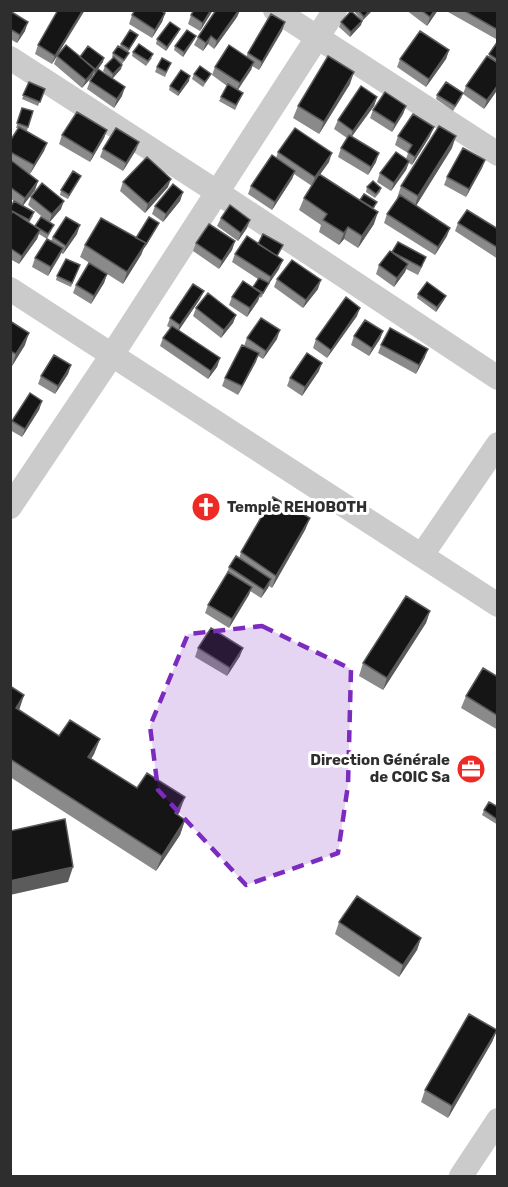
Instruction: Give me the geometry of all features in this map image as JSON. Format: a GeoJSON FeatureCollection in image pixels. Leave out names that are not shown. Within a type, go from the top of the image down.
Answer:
{"type":"FeatureCollection","features":[{"type":"Feature","properties":{"kind":"street"},"geometry":{"type":"LineString","coordinates":[[275,10],[498,154]]}},
{"type":"Feature","properties":{"kind":"street"},"geometry":{"type":"LineString","coordinates":[[10,507],[112,355],[335,10]]}},
{"type":"Feature","properties":{"kind":"street"},"geometry":{"type":"LineString","coordinates":[[10,58],[498,378]]}},
{"type":"Feature","properties":{"kind":"street"},"geometry":{"type":"LineString","coordinates":[[10,289],[498,605]]}},
{"type":"Feature","properties":{"kind":"street"},"geometry":{"type":"LineString","coordinates":[[422,555],[498,444]]}},
{"type":"Feature","properties":{"kind":"street"},"geometry":{"type":"LineString","coordinates":[[461,1176],[498,1120]]}},
{"type":"Feature","properties":{"kind":"highlighted area"},"geometry":{"type":"Polygon","coordinates":[[[262,626],[351,669],[348,785],[338,853],[246,885],[158,790],[150,726],[188,634],[262,626]]]}},
{"type":"Feature","properties":{"kind":"building"},"geometry":{"type":"Polygon","coordinates":[[[58,10],[83,10],[55,56],[38,45],[58,10]]]}},
{"type":"Feature","properties":{"kind":"building"},"geometry":{"type":"Polygon","coordinates":[[[135,10],[160,10],[165,13],[155,30],[132,15],[135,10]]]}},
{"type":"Feature","properties":{"kind":"building"},"geometry":{"type":"Polygon","coordinates":[[[194,10],[211,10],[203,23],[191,15],[194,10]]]}},
{"type":"Feature","properties":{"kind":"building"},"geometry":{"type":"Polygon","coordinates":[[[216,10],[239,10],[217,41],[211,36],[206,43],[198,37],[216,10]]]}},
{"type":"Feature","properties":{"kind":"building"},"geometry":{"type":"Polygon","coordinates":[[[358,10],[370,10],[364,17],[358,10]]]}},
{"type":"Feature","properties":{"kind":"building"},"geometry":{"type":"Polygon","coordinates":[[[421,10],[435,10],[430,17],[421,10]]]}},
{"type":"Feature","properties":{"kind":"building"},"geometry":{"type":"Polygon","coordinates":[[[463,10],[498,10],[498,30],[463,10]]]}},
{"type":"Feature","properties":{"kind":"building"},"geometry":{"type":"Polygon","coordinates":[[[10,11],[28,22],[20,35],[10,29],[10,11]]]}},
{"type":"Feature","properties":{"kind":"building"},"geometry":{"type":"Polygon","coordinates":[[[351,11],[362,21],[351,32],[341,22],[351,11]]]}},
{"type":"Feature","properties":{"kind":"building"},"geometry":{"type":"Polygon","coordinates":[[[271,14],[285,22],[262,62],[248,53],[271,14]]]}},
{"type":"Feature","properties":{"kind":"building"},"geometry":{"type":"Polygon","coordinates":[[[170,22],[180,29],[167,47],[157,39],[170,22]]]}},
{"type":"Feature","properties":{"kind":"building"},"geometry":{"type":"Polygon","coordinates":[[[130,30],[138,35],[129,49],[121,44],[130,30]]]}},
{"type":"Feature","properties":{"kind":"building"},"geometry":{"type":"Polygon","coordinates":[[[187,30],[196,36],[184,52],[175,46],[187,30]]]}},
{"type":"Feature","properties":{"kind":"building"},"geometry":{"type":"Polygon","coordinates":[[[420,31],[449,50],[429,79],[400,59],[420,31]]]}},
{"type":"Feature","properties":{"kind":"building"},"geometry":{"type":"Polygon","coordinates":[[[498,41],[498,60],[489,54],[498,41]]]}},
{"type":"Feature","properties":{"kind":"building"},"geometry":{"type":"Polygon","coordinates":[[[139,44],[153,54],[148,61],[133,52],[139,44]]]}},
{"type":"Feature","properties":{"kind":"building"},"geometry":{"type":"Polygon","coordinates":[[[66,45],[95,69],[86,80],[57,56],[66,45]]]}},
{"type":"Feature","properties":{"kind":"building"},"geometry":{"type":"Polygon","coordinates":[[[229,45],[254,62],[240,83],[215,67],[229,45]]]}},
{"type":"Feature","properties":{"kind":"building"},"geometry":{"type":"Polygon","coordinates":[[[88,46],[104,58],[95,70],[80,57],[88,46]]]}},
{"type":"Feature","properties":{"kind":"building"},"geometry":{"type":"Polygon","coordinates":[[[118,46],[129,53],[124,60],[113,53],[118,46]]]}},
{"type":"Feature","properties":{"kind":"building"},"geometry":{"type":"Polygon","coordinates":[[[328,56],[354,72],[324,122],[298,106],[328,56]]]}},
{"type":"Feature","properties":{"kind":"building"},"geometry":{"type":"Polygon","coordinates":[[[487,56],[498,63],[498,85],[487,100],[466,86],[487,56]]]}},
{"type":"Feature","properties":{"kind":"building"},"geometry":{"type":"Polygon","coordinates":[[[114,57],[122,65],[113,74],[105,66],[114,57]]]}},
{"type":"Feature","properties":{"kind":"building"},"geometry":{"type":"Polygon","coordinates":[[[162,58],[171,63],[166,72],[157,67],[162,58]]]}},
{"type":"Feature","properties":{"kind":"building"},"geometry":{"type":"Polygon","coordinates":[[[200,66],[211,74],[205,82],[194,74],[200,66]]]}},
{"type":"Feature","properties":{"kind":"building"},"geometry":{"type":"Polygon","coordinates":[[[98,69],[125,87],[117,99],[90,81],[98,69]]]}},
{"type":"Feature","properties":{"kind":"building"},"geometry":{"type":"Polygon","coordinates":[[[181,70],[190,76],[179,92],[170,86],[181,70]]]}},
{"type":"Feature","properties":{"kind":"building"},"geometry":{"type":"Polygon","coordinates":[[[29,82],[45,89],[40,102],[23,95],[29,82]]]}},
{"type":"Feature","properties":{"kind":"building"},"geometry":{"type":"Polygon","coordinates":[[[446,82],[463,93],[455,106],[437,95],[446,82]]]}},
{"type":"Feature","properties":{"kind":"building"},"geometry":{"type":"Polygon","coordinates":[[[228,84],[243,93],[236,105],[221,97],[228,84]]]}},
{"type":"Feature","properties":{"kind":"building"},"geometry":{"type":"Polygon","coordinates":[[[361,86],[377,97],[353,131],[338,120],[361,86]]]}},
{"type":"Feature","properties":{"kind":"building"},"geometry":{"type":"Polygon","coordinates":[[[385,92],[406,106],[395,124],[373,110],[385,92]]]}},
{"type":"Feature","properties":{"kind":"building"},"geometry":{"type":"Polygon","coordinates":[[[22,108],[33,111],[28,127],[17,123],[22,108]]]}},
{"type":"Feature","properties":{"kind":"building"},"geometry":{"type":"Polygon","coordinates":[[[77,112],[107,130],[93,154],[62,135],[77,112]]]}},
{"type":"Feature","properties":{"kind":"building"},"geometry":{"type":"Polygon","coordinates":[[[413,114],[434,127],[415,157],[408,152],[412,145],[398,136],[413,114]]]}},
{"type":"Feature","properties":{"kind":"building"},"geometry":{"type":"Polygon","coordinates":[[[439,126],[456,136],[418,196],[401,186],[439,126]]]}},
{"type":"Feature","properties":{"kind":"building"},"geometry":{"type":"Polygon","coordinates":[[[19,127],[47,143],[34,165],[10,152],[10,141],[19,127]]]}},
{"type":"Feature","properties":{"kind":"building"},"geometry":{"type":"Polygon","coordinates":[[[116,128],[139,142],[126,163],[103,149],[116,128]]]}},
{"type":"Feature","properties":{"kind":"building"},"geometry":{"type":"Polygon","coordinates":[[[295,128],[332,153],[315,177],[278,152],[295,128]]]}},
{"type":"Feature","properties":{"kind":"building"},"geometry":{"type":"Polygon","coordinates":[[[349,135],[379,153],[371,167],[341,148],[349,135]]]}},
{"type":"Feature","properties":{"kind":"building"},"geometry":{"type":"Polygon","coordinates":[[[463,148],[485,160],[469,189],[447,177],[463,148]]]}},
{"type":"Feature","properties":{"kind":"building"},"geometry":{"type":"Polygon","coordinates":[[[396,152],[409,161],[394,183],[380,173],[396,152]]]}},
{"type":"Feature","properties":{"kind":"building"},"geometry":{"type":"Polygon","coordinates":[[[272,155],[295,171],[275,202],[251,186],[272,155]]]}},
{"type":"Feature","properties":{"kind":"building"},"geometry":{"type":"Polygon","coordinates":[[[147,157],[171,179],[148,204],[123,182],[147,157]]]}},
{"type":"Feature","properties":{"kind":"building"},"geometry":{"type":"Polygon","coordinates":[[[12,161],[38,181],[25,198],[10,187],[10,163],[12,161]]]}},
{"type":"Feature","properties":{"kind":"building"},"geometry":{"type":"Polygon","coordinates":[[[73,171],[81,176],[69,195],[61,190],[73,171]]]}},
{"type":"Feature","properties":{"kind":"building"},"geometry":{"type":"Polygon","coordinates":[[[319,174],[378,212],[362,236],[348,227],[344,233],[323,220],[327,214],[304,198],[319,174]]]}},
{"type":"Feature","properties":{"kind":"building"},"geometry":{"type":"Polygon","coordinates":[[[373,181],[381,188],[376,194],[367,187],[373,181]]]}},
{"type":"Feature","properties":{"kind":"building"},"geometry":{"type":"Polygon","coordinates":[[[42,183],[64,201],[52,214],[31,197],[42,183]]]}},
{"type":"Feature","properties":{"kind":"building"},"geometry":{"type":"Polygon","coordinates":[[[173,184],[183,192],[166,214],[155,206],[173,184]]]}},
{"type":"Feature","properties":{"kind":"building"},"geometry":{"type":"Polygon","coordinates":[[[364,194],[377,202],[373,208],[360,200],[364,194]]]}},
{"type":"Feature","properties":{"kind":"building"},"geometry":{"type":"Polygon","coordinates":[[[400,195],[450,228],[438,247],[387,214],[400,195]]]}},
{"type":"Feature","properties":{"kind":"building"},"geometry":{"type":"Polygon","coordinates":[[[14,201],[34,212],[29,220],[10,210],[14,201]]]}},
{"type":"Feature","properties":{"kind":"building"},"geometry":{"type":"Polygon","coordinates":[[[230,205],[250,220],[241,233],[221,218],[230,205]]]}},
{"type":"Feature","properties":{"kind":"building"},"geometry":{"type":"Polygon","coordinates":[[[467,210],[498,229],[498,248],[458,223],[467,210]]]}},
{"type":"Feature","properties":{"kind":"building"},"geometry":{"type":"Polygon","coordinates":[[[13,212],[40,230],[22,256],[10,248],[10,215],[13,212]]]}},
{"type":"Feature","properties":{"kind":"building"},"geometry":{"type":"Polygon","coordinates":[[[41,217],[54,225],[48,234],[35,226],[41,217]]]}},
{"type":"Feature","properties":{"kind":"building"},"geometry":{"type":"Polygon","coordinates":[[[66,217],[80,225],[66,246],[53,237],[66,217]]]}},
{"type":"Feature","properties":{"kind":"building"},"geometry":{"type":"Polygon","coordinates":[[[149,217],[159,223],[145,246],[146,243],[136,238],[149,217]]]}},
{"type":"Feature","properties":{"kind":"building"},"geometry":{"type":"Polygon","coordinates":[[[101,218],[146,243],[127,272],[85,245],[101,218]]]}},
{"type":"Feature","properties":{"kind":"building"},"geometry":{"type":"Polygon","coordinates":[[[209,224],[235,241],[222,261],[196,243],[209,224]]]}},
{"type":"Feature","properties":{"kind":"building"},"geometry":{"type":"Polygon","coordinates":[[[263,234],[283,245],[277,256],[258,244],[263,234]]]}},
{"type":"Feature","properties":{"kind":"building"},"geometry":{"type":"Polygon","coordinates":[[[247,236],[283,260],[271,277],[235,254],[247,236]]]}},
{"type":"Feature","properties":{"kind":"building"},"geometry":{"type":"Polygon","coordinates":[[[47,239],[63,248],[51,267],[35,258],[47,239]]]}},
{"type":"Feature","properties":{"kind":"building"},"geometry":{"type":"Polygon","coordinates":[[[398,242],[426,257],[421,267],[392,252],[398,242]]]}},
{"type":"Feature","properties":{"kind":"building"},"geometry":{"type":"Polygon","coordinates":[[[390,251],[408,264],[397,278],[379,265],[390,251]]]}},
{"type":"Feature","properties":{"kind":"building"},"geometry":{"type":"Polygon","coordinates":[[[66,259],[80,265],[72,283],[57,276],[66,259]]]}},
{"type":"Feature","properties":{"kind":"building"},"geometry":{"type":"Polygon","coordinates":[[[292,260],[321,280],[306,300],[277,279],[292,260]]]}},
{"type":"Feature","properties":{"kind":"building"},"geometry":{"type":"Polygon","coordinates":[[[89,263],[107,274],[94,296],[76,285],[89,263]]]}},
{"type":"Feature","properties":{"kind":"building"},"geometry":{"type":"Polygon","coordinates":[[[259,278],[269,283],[263,293],[253,287],[259,278]]]}},
{"type":"Feature","properties":{"kind":"building"},"geometry":{"type":"Polygon","coordinates":[[[243,281],[261,293],[250,308],[232,297],[243,281]]]}},
{"type":"Feature","properties":{"kind":"building"},"geometry":{"type":"Polygon","coordinates":[[[427,282],[446,296],[437,307],[418,294],[427,282]]]}},
{"type":"Feature","properties":{"kind":"building"},"geometry":{"type":"Polygon","coordinates":[[[193,284],[204,291],[180,325],[170,318],[193,284]]]}},
{"type":"Feature","properties":{"kind":"building"},"geometry":{"type":"Polygon","coordinates":[[[208,293],[236,315],[224,330],[196,308],[208,293]]]}},
{"type":"Feature","properties":{"kind":"building"},"geometry":{"type":"Polygon","coordinates":[[[346,297],[360,308],[331,350],[316,339],[346,297]]]}},
{"type":"Feature","properties":{"kind":"building"},"geometry":{"type":"Polygon","coordinates":[[[261,318],[280,330],[266,351],[247,338],[261,318]]]}},
{"type":"Feature","properties":{"kind":"building"},"geometry":{"type":"Polygon","coordinates":[[[365,320],[383,331],[372,348],[354,336],[365,320]]]}},
{"type":"Feature","properties":{"kind":"building"},"geometry":{"type":"Polygon","coordinates":[[[10,321],[29,333],[16,354],[10,351],[10,321]]]}},
{"type":"Feature","properties":{"kind":"building"},"geometry":{"type":"Polygon","coordinates":[[[172,326],[220,358],[211,371],[163,338],[172,326]]]}},
{"type":"Feature","properties":{"kind":"building"},"geometry":{"type":"Polygon","coordinates":[[[390,328],[428,349],[419,365],[381,345],[390,328]]]}},
{"type":"Feature","properties":{"kind":"building"},"geometry":{"type":"Polygon","coordinates":[[[242,345],[259,353],[242,386],[225,378],[242,345]]]}},
{"type":"Feature","properties":{"kind":"building"},"geometry":{"type":"Polygon","coordinates":[[[307,353],[322,363],[305,387],[290,378],[307,353]]]}},
{"type":"Feature","properties":{"kind":"building"},"geometry":{"type":"Polygon","coordinates":[[[54,355],[71,365],[58,386],[41,376],[54,355]]]}},
{"type":"Feature","properties":{"kind":"building"},"geometry":{"type":"Polygon","coordinates":[[[30,393],[42,401],[25,429],[12,421],[30,393]]]}},
{"type":"Feature","properties":{"kind":"building"},"geometry":{"type":"Polygon","coordinates":[[[273,497],[310,518],[276,576],[241,552],[273,497]]]}},
{"type":"Feature","properties":{"kind":"building"},"geometry":{"type":"Polygon","coordinates":[[[236,556],[271,579],[264,590],[229,567],[236,556]]]}},
{"type":"Feature","properties":{"kind":"building"},"geometry":{"type":"Polygon","coordinates":[[[228,572],[252,587],[232,619],[208,605],[228,572]]]}},
{"type":"Feature","properties":{"kind":"building"},"geometry":{"type":"Polygon","coordinates":[[[406,596],[430,611],[387,678],[363,663],[406,596]]]}},
{"type":"Feature","properties":{"kind":"building"},"geometry":{"type":"Polygon","coordinates":[[[211,628],[243,648],[230,668],[198,648],[211,628]]]}},
{"type":"Feature","properties":{"kind":"building"},"geometry":{"type":"Polygon","coordinates":[[[483,668],[498,677],[498,716],[466,696],[483,668]]]}},
{"type":"Feature","properties":{"kind":"building"},"geometry":{"type":"Polygon","coordinates":[[[10,686],[24,695],[16,708],[59,736],[70,720],[100,739],[88,757],[137,788],[147,773],[185,797],[175,813],[185,820],[162,856],[10,759],[10,686]]]}},
{"type":"Feature","properties":{"kind":"building"},"geometry":{"type":"Polygon","coordinates":[[[489,802],[498,807],[498,820],[484,810],[489,802]]]}},
{"type":"Feature","properties":{"kind":"building"},"geometry":{"type":"Polygon","coordinates":[[[65,819],[73,867],[10,881],[10,831],[65,819]]]}},
{"type":"Feature","properties":{"kind":"building"},"geometry":{"type":"Polygon","coordinates":[[[357,896],[421,938],[403,965],[339,922],[357,896]]]}},
{"type":"Feature","properties":{"kind":"building"},"geometry":{"type":"Polygon","coordinates":[[[469,1014],[497,1030],[452,1106],[425,1090],[469,1014]]]}},
{"type":"Feature","properties":{"kind":"place","name":"Temple REHOBOTH"},"geometry":{"type":"Point","coordinates":[206,507]}},
{"type":"Feature","properties":{"kind":"place","name":"Direction Générale de COIC Sa"},"geometry":{"type":"Point","coordinates":[471,769]}}]}
